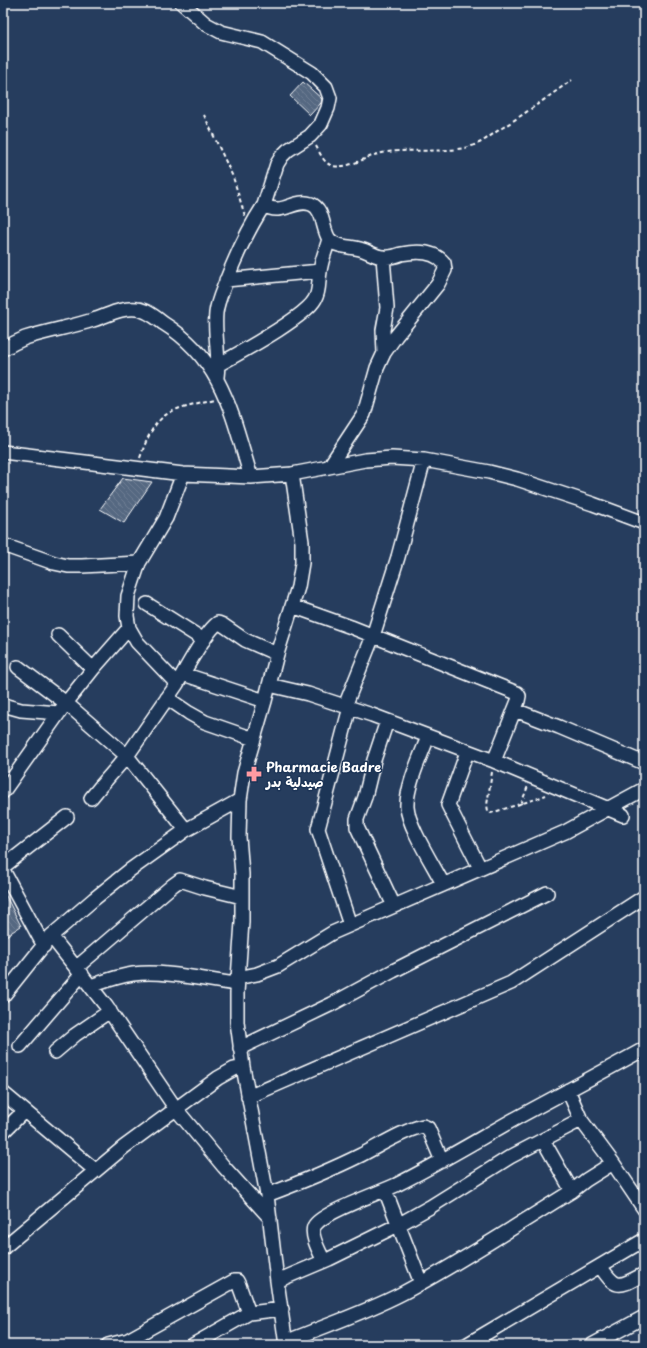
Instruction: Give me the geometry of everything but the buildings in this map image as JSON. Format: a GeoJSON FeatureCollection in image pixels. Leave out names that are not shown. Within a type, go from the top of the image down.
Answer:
{"type":"FeatureCollection","features":[{"type":"Feature","properties":{"kind":"street"},"geometry":{"type":"LineString","coordinates":[[182,3],[211,27],[220,32],[262,42],[312,73],[326,87],[330,98],[328,108],[321,124],[310,136],[288,150],[277,164],[264,205],[249,228],[236,255],[218,301],[216,313],[218,371],[235,421],[251,477]]}},
{"type":"Feature","properties":{"kind":"street"},"geometry":{"type":"LineString","coordinates":[[264,205],[268,208],[282,209],[301,202],[314,206],[323,220],[329,239],[334,244],[362,250],[383,257],[410,253],[430,253],[443,261],[445,268],[438,284],[396,336],[384,354],[377,368],[364,414],[329,467]]}},
{"type":"Feature","properties":{"kind":"street"},"geometry":{"type":"LineString","coordinates":[[218,371],[288,323],[314,301],[319,290],[320,271],[329,239]]}},
{"type":"Feature","properties":{"kind":"street"},"geometry":{"type":"LineString","coordinates":[[383,257],[387,308],[383,330],[384,354]]}},
{"type":"Feature","properties":{"kind":"street"},"geometry":{"type":"LineString","coordinates":[[226,280],[320,271]]}},
{"type":"Feature","properties":{"kind":"street"},"geometry":{"type":"LineString","coordinates":[[3,349],[25,338],[94,320],[122,309],[136,309],[145,310],[168,325],[191,344],[218,371]]}},
{"type":"Feature","properties":{"kind":"street"},"geometry":{"type":"LineString","coordinates":[[3,452],[183,474],[251,477],[292,474],[381,458],[424,460],[489,472],[517,479],[593,504],[644,523]]}},
{"type":"Feature","properties":{"kind":"street"},"geometry":{"type":"LineString","coordinates":[[350,925],[318,828],[348,707],[373,636],[398,557],[424,460]]}},
{"type":"Feature","properties":{"kind":"street"},"geometry":{"type":"LineString","coordinates":[[183,474],[166,518],[139,563],[128,596],[128,628],[137,642],[180,679],[266,700]]}},
{"type":"Feature","properties":{"kind":"street"},"geometry":{"type":"LineString","coordinates":[[292,474],[302,542],[300,576],[277,654],[266,700],[244,773],[240,800],[239,837],[242,922],[237,981],[237,1022],[240,1048],[267,1195],[286,1343],[355,1315],[421,1283],[572,1191],[613,1163]]}},
{"type":"Feature","properties":{"kind":"street"},"geometry":{"type":"LineString","coordinates":[[3,545],[54,563],[68,566],[139,563]]}},
{"type":"Feature","properties":{"kind":"street"},"geometry":{"type":"LineString","coordinates":[[147,604],[204,640]]}},
{"type":"Feature","properties":{"kind":"street"},"geometry":{"type":"LineString","coordinates":[[292,606],[373,636],[514,692],[518,695],[519,699],[494,761]]}},
{"type":"Feature","properties":{"kind":"street"},"geometry":{"type":"LineString","coordinates":[[91,798],[127,756],[180,679],[214,626],[218,623],[245,640],[277,654]]}},
{"type":"Feature","properties":{"kind":"street"},"geometry":{"type":"LineString","coordinates":[[3,792],[62,708],[128,628]]}},
{"type":"Feature","properties":{"kind":"street"},"geometry":{"type":"LineString","coordinates":[[58,634],[93,669]]}},
{"type":"Feature","properties":{"kind":"street"},"geometry":{"type":"LineString","coordinates":[[18,667],[62,708],[127,756],[186,830]]}},
{"type":"Feature","properties":{"kind":"street"},"geometry":{"type":"LineString","coordinates":[[269,685],[308,694],[387,721],[494,761],[623,815]]}},
{"type":"Feature","properties":{"kind":"street"},"geometry":{"type":"LineString","coordinates":[[167,698],[205,722],[254,739]]}},
{"type":"Feature","properties":{"kind":"street"},"geometry":{"type":"LineString","coordinates":[[3,705],[21,710],[62,708]]}},
{"type":"Feature","properties":{"kind":"street"},"geometry":{"type":"LineString","coordinates":[[514,710],[644,763]]}},
{"type":"Feature","properties":{"kind":"street"},"geometry":{"type":"LineString","coordinates":[[387,721],[374,760],[365,797],[356,822],[394,906]]}},
{"type":"Feature","properties":{"kind":"street"},"geometry":{"type":"LineString","coordinates":[[428,737],[410,788],[407,807],[416,832],[443,884]]}},
{"type":"Feature","properties":{"kind":"street"},"geometry":{"type":"LineString","coordinates":[[467,752],[448,806],[480,868]]}},
{"type":"Feature","properties":{"kind":"street"},"geometry":{"type":"LineString","coordinates":[[91,986],[124,976],[147,974],[237,981],[257,974],[278,966],[326,936],[564,832],[644,789]]}},
{"type":"Feature","properties":{"kind":"street"},"geometry":{"type":"LineString","coordinates":[[3,996],[48,941],[94,899],[130,870],[186,830],[240,800]]}},
{"type":"Feature","properties":{"kind":"street"},"geometry":{"type":"LineString","coordinates":[[67,817],[3,868],[48,941],[79,971],[91,986],[176,1109],[224,1167],[270,1218]]}},
{"type":"Feature","properties":{"kind":"street"},"geometry":{"type":"LineString","coordinates":[[20,1046],[79,971],[116,933],[180,880],[242,897]]}},
{"type":"Feature","properties":{"kind":"street"},"geometry":{"type":"LineString","coordinates":[[240,1048],[314,1013],[547,893]]}},
{"type":"Feature","properties":{"kind":"street"},"geometry":{"type":"LineString","coordinates":[[248,1098],[512,983],[644,897]]}},
{"type":"Feature","properties":{"kind":"street"},"geometry":{"type":"LineString","coordinates":[[55,1052],[75,1035],[110,1012]]}},
{"type":"Feature","properties":{"kind":"street"},"geometry":{"type":"LineString","coordinates":[[324,1262],[312,1230],[316,1223],[328,1215],[385,1190],[644,1049]]}},
{"type":"Feature","properties":{"kind":"street"},"geometry":{"type":"LineString","coordinates":[[3,1248],[95,1170],[218,1078],[243,1067]]}},
{"type":"Feature","properties":{"kind":"street"},"geometry":{"type":"LineString","coordinates":[[568,1090],[581,1120],[613,1163],[644,1209]]}},
{"type":"Feature","properties":{"kind":"street"},"geometry":{"type":"LineString","coordinates":[[3,1093],[95,1170]]}},
{"type":"Feature","properties":{"kind":"street"},"geometry":{"type":"LineString","coordinates":[[3,1132],[24,1111]]}},
{"type":"Feature","properties":{"kind":"street"},"geometry":{"type":"LineString","coordinates":[[277,1281],[324,1262],[398,1224],[430,1207],[510,1157],[581,1120]]}},
{"type":"Feature","properties":{"kind":"street"},"geometry":{"type":"LineString","coordinates":[[267,1195],[294,1185],[418,1127],[423,1126],[428,1128],[442,1160]]}},
{"type":"Feature","properties":{"kind":"street"},"geometry":{"type":"LineString","coordinates":[[543,1140],[572,1191]]}},
{"type":"Feature","properties":{"kind":"street"},"geometry":{"type":"LineString","coordinates":[[385,1190],[421,1283]]}},
{"type":"Feature","properties":{"kind":"street"},"geometry":{"type":"LineString","coordinates":[[466,1345],[644,1240]]}},
{"type":"Feature","properties":{"kind":"street"},"geometry":{"type":"LineString","coordinates":[[600,1266],[610,1281],[616,1284],[624,1285],[644,1274]]}},
{"type":"Feature","properties":{"kind":"street"},"geometry":{"type":"LineString","coordinates":[[108,1345],[128,1342],[234,1281],[237,1281],[239,1285],[249,1313]]}},
{"type":"Feature","properties":{"kind":"street"},"geometry":{"type":"LineString","coordinates":[[193,1345],[249,1313],[282,1309]]}},
{"type":"Feature","properties":{"kind":"street"},"geometry":{"type":"LineString","coordinates":[[592,1345],[644,1317]]}},
{"type":"Feature","properties":{"kind":"path"},"geometry":{"type":"LineString","coordinates":[[310,136],[326,162],[331,166],[356,162],[381,153],[408,150],[453,150],[478,143],[513,121],[572,80]]}},
{"type":"Feature","properties":{"kind":"path"},"geometry":{"type":"LineString","coordinates":[[204,115],[233,177],[249,228]]}},
{"type":"Feature","properties":{"kind":"path"},"geometry":{"type":"LineString","coordinates":[[136,468],[147,439],[154,426],[167,413],[175,409],[226,396]]}},
{"type":"Feature","properties":{"kind":"path"},"geometry":{"type":"LineString","coordinates":[[494,761],[487,805],[488,811],[491,813],[536,799],[560,788]]}},
{"type":"Feature","properties":{"kind":"path"},"geometry":{"type":"LineString","coordinates":[[521,804],[531,777]]}},
{"type":"Feature","properties":{"kind":"place","name":"Pharmacie Badre صيدلية بدر"},"geometry":{"type":"Point","coordinates":[254,774]}}]}
